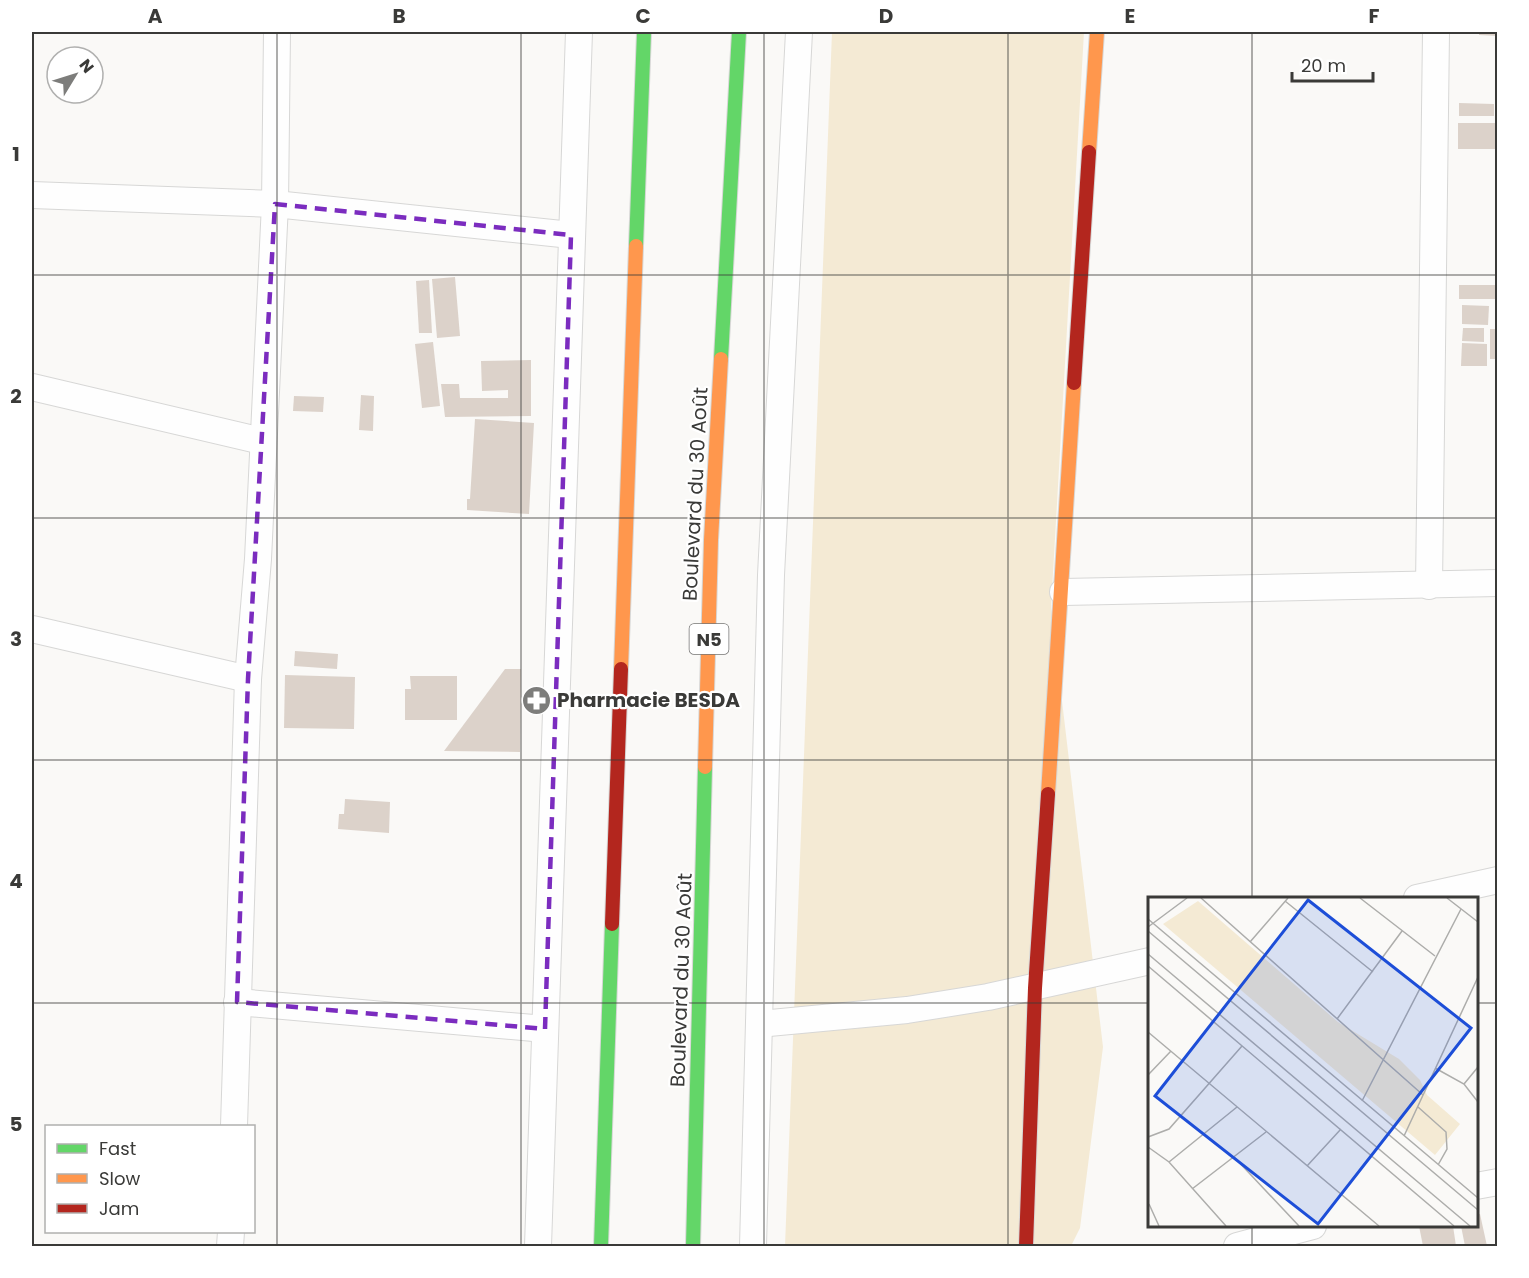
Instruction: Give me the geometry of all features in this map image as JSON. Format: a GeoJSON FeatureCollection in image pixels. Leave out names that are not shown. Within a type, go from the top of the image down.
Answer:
{"type":"FeatureCollection","features":[{"type":"Feature","properties":{"kind":"main road"},"geometry":{"type":"LineString","coordinates":[[601,1246],[644,32]]}},
{"type":"Feature","properties":{"kind":"main road","name":"Boulevard du 30 Août"},"geometry":{"type":"LineString","coordinates":[[693,1246],[711,540],[739,32]]}},
{"type":"Feature","properties":{"kind":"main road"},"geometry":{"type":"LineString","coordinates":[[1026,1246],[1035,988],[1063,592],[1097,32]]}},
{"type":"Feature","properties":{"kind":"street"},"geometry":{"type":"LineString","coordinates":[[234,1125],[248,679],[258,559],[275,204],[277,32]]}},
{"type":"Feature","properties":{"kind":"street"},"geometry":{"type":"LineString","coordinates":[[538,1246],[570,235],[579,32]]}},
{"type":"Feature","properties":{"kind":"street"},"geometry":{"type":"LineString","coordinates":[[753,1246],[771,575],[799,32]]}},
{"type":"Feature","properties":{"kind":"street"},"geometry":{"type":"LineString","coordinates":[[1429,586],[1436,32]]}},
{"type":"Feature","properties":{"kind":"street"},"geometry":{"type":"LineString","coordinates":[[32,195],[275,204],[570,235]]}},
{"type":"Feature","properties":{"kind":"street"},"geometry":{"type":"LineString","coordinates":[[32,387],[262,441]]}},
{"type":"Feature","properties":{"kind":"street"},"geometry":{"type":"LineString","coordinates":[[1063,592],[1497,583]]}},
{"type":"Feature","properties":{"kind":"street"},"geometry":{"type":"LineString","coordinates":[[32,629],[248,679]]}},
{"type":"Feature","properties":{"kind":"street"},"geometry":{"type":"LineString","coordinates":[[1421,897],[1497,880]]}},
{"type":"Feature","properties":{"kind":"street"},"geometry":{"type":"LineString","coordinates":[[759,1024],[908,1010],[1035,988],[1148,961]]}},
{"type":"Feature","properties":{"kind":"street"},"geometry":{"type":"LineString","coordinates":[[237,1002],[545,1029]]}},
{"type":"Feature","properties":{"kind":"street"},"geometry":{"type":"LineString","coordinates":[[1478,1186],[1497,1182]]}},
{"type":"Feature","properties":{"kind":"street"},"geometry":{"type":"LineString","coordinates":[[1237,1246],[1309,1227]]}},
{"type":"Feature","properties":{"kind":"highlighted area"},"geometry":{"type":"Polygon","coordinates":[[[275,204],[571,235],[545,1029],[237,1002],[248,679],[275,204]]]}},
{"type":"Feature","properties":{"kind":"shaded area"},"geometry":{"type":"Polygon","coordinates":[[[832,32],[1084,32],[1051,608],[1103,1047],[1080,1228],[1071,1246],[785,1246],[832,32]]]}},
{"type":"Feature","properties":{"kind":"building"},"geometry":{"type":"Polygon","coordinates":[[[1479,32],[1498,32],[1498,36],[1479,35],[1479,32]]]}},
{"type":"Feature","properties":{"kind":"building"},"geometry":{"type":"Polygon","coordinates":[[[1459,103],[1494,104],[1494,116],[1459,116],[1459,103]]]}},
{"type":"Feature","properties":{"kind":"building"},"geometry":{"type":"Polygon","coordinates":[[[1458,123],[1498,123],[1498,149],[1458,149],[1458,123]]]}},
{"type":"Feature","properties":{"kind":"building"},"geometry":{"type":"Polygon","coordinates":[[[455,277],[460,336],[437,338],[432,279],[455,277]]]}},
{"type":"Feature","properties":{"kind":"building"},"geometry":{"type":"Polygon","coordinates":[[[429,280],[432,333],[419,333],[416,281],[429,280]]]}},
{"type":"Feature","properties":{"kind":"building"},"geometry":{"type":"Polygon","coordinates":[[[1459,285],[1498,285],[1498,299],[1459,299],[1459,285]]]}},
{"type":"Feature","properties":{"kind":"building"},"geometry":{"type":"Polygon","coordinates":[[[1462,305],[1489,306],[1488,325],[1462,324],[1462,305]]]}},
{"type":"Feature","properties":{"kind":"building"},"geometry":{"type":"Polygon","coordinates":[[[1463,328],[1484,328],[1484,342],[1462,341],[1463,328]]]}},
{"type":"Feature","properties":{"kind":"building"},"geometry":{"type":"Polygon","coordinates":[[[1490,329],[1498,329],[1498,359],[1490,359],[1490,329]]]}},
{"type":"Feature","properties":{"kind":"building"},"geometry":{"type":"Polygon","coordinates":[[[433,342],[440,406],[422,408],[415,344],[433,342]]]}},
{"type":"Feature","properties":{"kind":"building"},"geometry":{"type":"Polygon","coordinates":[[[1462,343],[1487,344],[1487,366],[1461,366],[1462,343]]]}},
{"type":"Feature","properties":{"kind":"building"},"geometry":{"type":"Polygon","coordinates":[[[531,360],[531,416],[445,417],[441,384],[459,384],[460,398],[508,398],[508,390],[482,391],[481,361],[531,360]]]}},
{"type":"Feature","properties":{"kind":"building"},"geometry":{"type":"Polygon","coordinates":[[[361,395],[374,396],[373,431],[359,430],[361,395]]]}},
{"type":"Feature","properties":{"kind":"building"},"geometry":{"type":"Polygon","coordinates":[[[294,396],[324,397],[323,412],[293,411],[294,396]]]}},
{"type":"Feature","properties":{"kind":"building"},"geometry":{"type":"Polygon","coordinates":[[[475,419],[534,423],[529,514],[467,510],[467,499],[470,499],[475,419]]]}},
{"type":"Feature","properties":{"kind":"building"},"geometry":{"type":"Polygon","coordinates":[[[295,651],[338,654],[337,669],[294,666],[295,651]]]}},
{"type":"Feature","properties":{"kind":"building"},"geometry":{"type":"Polygon","coordinates":[[[505,669],[521,669],[520,752],[444,751],[505,669]]]}},
{"type":"Feature","properties":{"kind":"building"},"geometry":{"type":"Polygon","coordinates":[[[285,675],[355,677],[354,729],[284,728],[285,675]]]}},
{"type":"Feature","properties":{"kind":"building"},"geometry":{"type":"Polygon","coordinates":[[[410,676],[457,676],[457,720],[405,720],[405,689],[411,689],[410,676]]]}},
{"type":"Feature","properties":{"kind":"building"},"geometry":{"type":"Polygon","coordinates":[[[345,799],[390,802],[389,833],[338,829],[339,814],[344,814],[345,799]]]}},
{"type":"Feature","properties":{"kind":"building"},"geometry":{"type":"Polygon","coordinates":[[[1478,1214],[1480,1214],[1487,1246],[1465,1246],[1461,1227],[1478,1227],[1478,1214]]]}},
{"type":"Feature","properties":{"kind":"building"},"geometry":{"type":"Polygon","coordinates":[[[1419,1227],[1453,1227],[1456,1246],[1423,1246],[1419,1227]]]}},
{"type":"Feature","properties":{"kind":"traffic: fast"},"geometry":{"type":"LineString","coordinates":[[636,246],[644,32]]}},
{"type":"Feature","properties":{"kind":"traffic: fast"},"geometry":{"type":"LineString","coordinates":[[721,359],[739,32]]}},
{"type":"Feature","properties":{"kind":"traffic: fast"},"geometry":{"type":"LineString","coordinates":[[693,1246],[705,767]]}},
{"type":"Feature","properties":{"kind":"traffic: fast"},"geometry":{"type":"LineString","coordinates":[[601,1246],[612,924]]}},
{"type":"Feature","properties":{"kind":"traffic: slow"},"geometry":{"type":"LineString","coordinates":[[1089,152],[1097,32]]}},
{"type":"Feature","properties":{"kind":"traffic: slow"},"geometry":{"type":"LineString","coordinates":[[621,669],[636,246]]}},
{"type":"Feature","properties":{"kind":"traffic: slow"},"geometry":{"type":"LineString","coordinates":[[705,767],[711,540],[721,359]]}},
{"type":"Feature","properties":{"kind":"traffic: slow"},"geometry":{"type":"LineString","coordinates":[[1048,794],[1074,383]]}},
{"type":"Feature","properties":{"kind":"traffic: jam"},"geometry":{"type":"LineString","coordinates":[[1074,383],[1089,152]]}},
{"type":"Feature","properties":{"kind":"traffic: jam"},"geometry":{"type":"LineString","coordinates":[[612,924],[621,669]]}},
{"type":"Feature","properties":{"kind":"traffic: jam"},"geometry":{"type":"LineString","coordinates":[[1026,1246],[1035,988],[1048,794]]}},
{"type":"Feature","properties":{"kind":"place","name":"Pharmacie BESDA"},"geometry":{"type":"Point","coordinates":[536,700]}}]}
